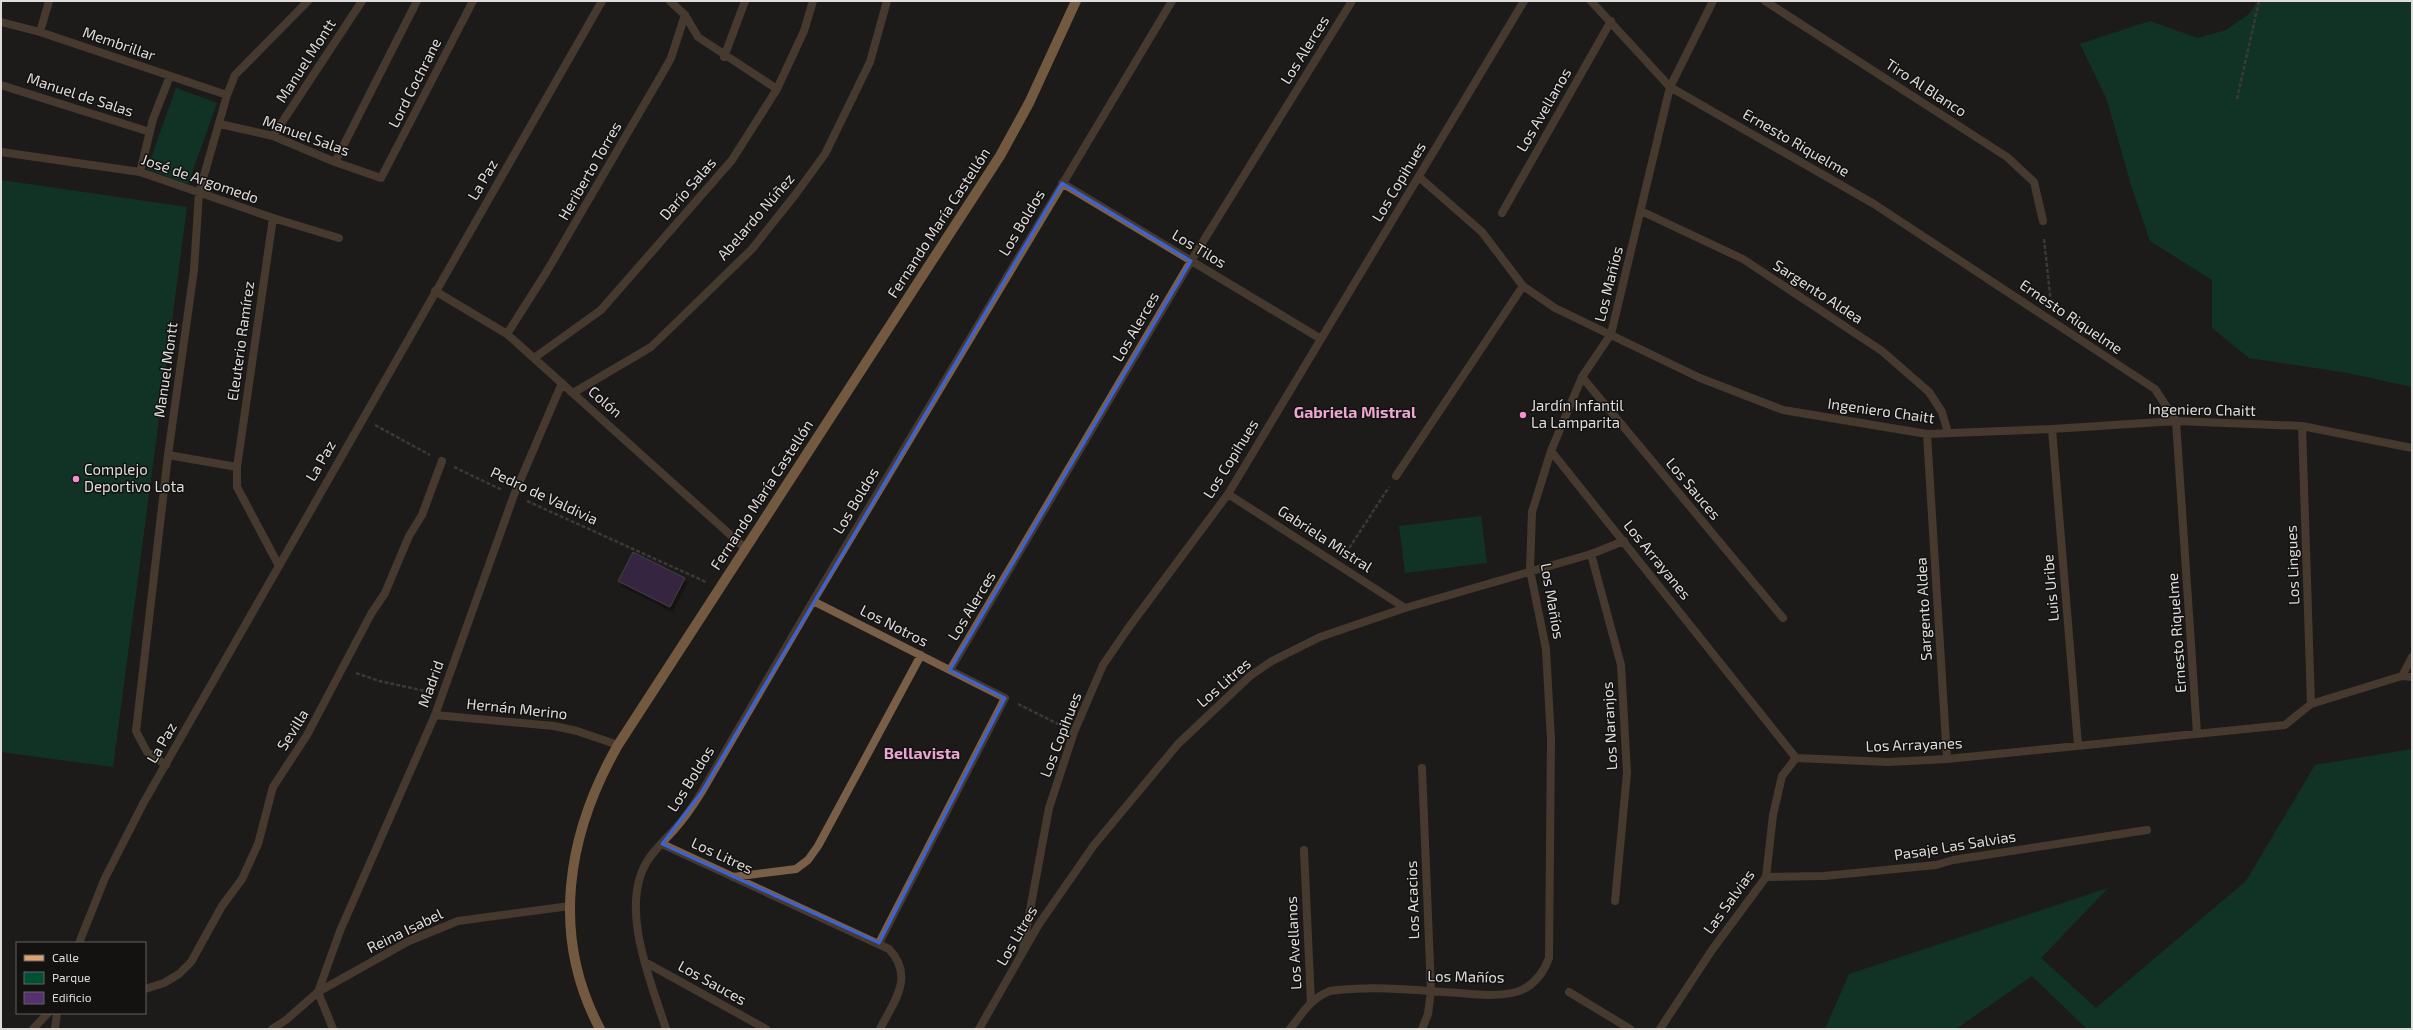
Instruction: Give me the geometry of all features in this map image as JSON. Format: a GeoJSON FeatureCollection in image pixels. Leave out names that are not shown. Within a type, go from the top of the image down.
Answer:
{"type":"FeatureCollection","features":[{"type":"Feature","properties":{"kind":"main road","name":"Fernando María Castellón"},"geometry":{"type":"LineString","coordinates":[[600,1029],[585,996],[579,975],[571,930],[570,906],[572,865],[580,831],[597,784],[618,745],[1000,156],[1053,55],[1076,1]]}},
{"type":"Feature","properties":{"kind":"street"},"geometry":{"type":"LineString","coordinates":[[40,32],[49,1]]}},
{"type":"Feature","properties":{"kind":"street","name":"Manuel Montt"},"geometry":{"type":"LineString","coordinates":[[166,765],[147,752],[136,731],[168,455],[194,270],[199,193],[220,124],[227,95],[235,75],[308,1]]}},
{"type":"Feature","properties":{"kind":"street","name":"Manuel Montt"},"geometry":{"type":"LineString","coordinates":[[274,136],[362,1]]}},
{"type":"Feature","properties":{"kind":"street"},"geometry":{"type":"LineString","coordinates":[[335,162],[416,1]]}},
{"type":"Feature","properties":{"kind":"street","name":"Lord Cochrane"},"geometry":{"type":"LineString","coordinates":[[381,178],[473,1]]}},
{"type":"Feature","properties":{"kind":"street","name":"La Paz"},"geometry":{"type":"LineString","coordinates":[[79,942],[119,848],[278,564],[602,1]]}},
{"type":"Feature","properties":{"kind":"street"},"geometry":{"type":"LineString","coordinates":[[670,1],[685,15],[698,37],[724,56],[777,89]]}},
{"type":"Feature","properties":{"kind":"street"},"geometry":{"type":"LineString","coordinates":[[724,56],[745,1]]}},
{"type":"Feature","properties":{"kind":"street","name":"Darío Salas"},"geometry":{"type":"LineString","coordinates":[[534,358],[602,310],[732,160],[777,89],[804,31],[813,1]]}},
{"type":"Feature","properties":{"kind":"street","name":"Abelardo Núñez"},"geometry":{"type":"LineString","coordinates":[[573,393],[652,347],[752,249],[825,154],[870,62],[887,1]]}},
{"type":"Feature","properties":{"kind":"street","name":"Los Boldos"},"geometry":{"type":"LineString","coordinates":[[666,1029],[645,962],[639,934],[636,894],[642,870],[647,860],[685,817],[702,793],[813,601],[1172,1]]}},
{"type":"Feature","properties":{"kind":"street","name":"Los Alerces"},"geometry":{"type":"LineString","coordinates":[[950,670],[1191,261],[1352,1]]}},
{"type":"Feature","properties":{"kind":"street","name":"Los Copihues"},"geometry":{"type":"LineString","coordinates":[[1022,953],[1050,808],[1074,732],[1107,659],[1228,494],[1524,1]]}},
{"type":"Feature","properties":{"kind":"street","name":"Ernesto Riquelme"},"geometry":{"type":"LineString","coordinates":[[1591,1],[1670,87],[1874,204],[2155,389],[2176,421],[2198,734]]}},
{"type":"Feature","properties":{"kind":"street","name":"Los Mañíos"},"geometry":{"type":"LineString","coordinates":[[1311,1002],[1322,994],[1339,990],[1431,991],[1495,994],[1517,991],[1527,987],[1538,978],[1549,958],[1551,740],[1546,649],[1530,570],[1532,512],[1551,451],[1582,377],[1611,334],[1670,87],[1713,1]]}},
{"type":"Feature","properties":{"kind":"street","name":"Tiro Al Blanco"},"geometry":{"type":"LineString","coordinates":[[1765,1],[2007,157],[2034,182],[2043,221]]}},
{"type":"Feature","properties":{"kind":"street","name":"Heriberto Torres"},"geometry":{"type":"LineString","coordinates":[[507,334],[547,271],[671,58],[685,15]]}},
{"type":"Feature","properties":{"kind":"street","name":"Los Avellanos"},"geometry":{"type":"LineString","coordinates":[[1502,213],[1611,21]]}},
{"type":"Feature","properties":{"kind":"street","name":"Membrillar"},"geometry":{"type":"LineString","coordinates":[[1,22],[40,32],[227,95]]}},
{"type":"Feature","properties":{"kind":"street"},"geometry":{"type":"LineString","coordinates":[[140,172],[150,132],[170,76]]}},
{"type":"Feature","properties":{"kind":"street","name":"Manuel de Salas"},"geometry":{"type":"LineString","coordinates":[[1,85],[150,132]]}},
{"type":"Feature","properties":{"kind":"street","name":"Manuel Salas"},"geometry":{"type":"LineString","coordinates":[[220,124],[274,136],[335,162],[381,178]]}},
{"type":"Feature","properties":{"kind":"street","name":"José de Argomedo"},"geometry":{"type":"LineString","coordinates":[[1,152],[140,172],[273,218],[340,238]]}},
{"type":"Feature","properties":{"kind":"street","name":"Ingeniero Chaitt"},"geometry":{"type":"LineString","coordinates":[[1419,177],[1482,232],[1523,286],[1555,308],[1700,378],[1783,410],[1927,434],[2052,429],[2176,421],[2302,426],[2412,448]]}},
{"type":"Feature","properties":{"kind":"street","name":"Los Tilos"},"geometry":{"type":"LineString","coordinates":[[1062,183],[1321,339]]}},
{"type":"Feature","properties":{"kind":"street","name":"Sargento Aldea"},"geometry":{"type":"LineString","coordinates":[[1641,211],[1743,259],[1882,351],[1929,392],[1942,412],[1948,433]]}},
{"type":"Feature","properties":{"kind":"street","name":"Eleuterio Ramírez"},"geometry":{"type":"LineString","coordinates":[[273,218],[237,467],[237,487],[278,564]]}},
{"type":"Feature","properties":{"kind":"street"},"geometry":{"type":"LineString","coordinates":[[1396,476],[1523,286]]}},
{"type":"Feature","properties":{"kind":"street","name":"Colón"},"geometry":{"type":"LineString","coordinates":[[435,291],[507,334],[745,548]]}},
{"type":"Feature","properties":{"kind":"street","name":"Los Sauces"},"geometry":{"type":"LineString","coordinates":[[1582,377],[1783,618]]}},
{"type":"Feature","properties":{"kind":"street","name":"Madrid"},"geometry":{"type":"LineString","coordinates":[[318,992],[340,931],[435,715],[514,495],[562,383]]}},
{"type":"Feature","properties":{"kind":"street","name":"Los Lingues"},"geometry":{"type":"LineString","coordinates":[[2302,426],[2311,704]]}},
{"type":"Feature","properties":{"kind":"street","name":"Luis Uribe"},"geometry":{"type":"LineString","coordinates":[[2052,429],[2078,745]]}},
{"type":"Feature","properties":{"kind":"street","name":"Sargento Aldea"},"geometry":{"type":"LineString","coordinates":[[1927,434],[1947,759]]}},
{"type":"Feature","properties":{"kind":"street","name":"Los Arrayanes"},"geometry":{"type":"LineString","coordinates":[[1551,451],[1796,758],[1888,762],[1947,759],[2285,725],[2311,704],[2402,676],[2412,677]]}},
{"type":"Feature","properties":{"kind":"street"},"geometry":{"type":"LineString","coordinates":[[168,455],[237,467]]}},
{"type":"Feature","properties":{"kind":"street","name":"Sevilla"},"geometry":{"type":"LineString","coordinates":[[146,989],[164,983],[179,974],[191,962],[222,906],[242,879],[258,844],[273,788],[307,735],[371,614],[385,593],[409,536],[422,515],[442,461]]}},
{"type":"Feature","properties":{"kind":"street","name":"Gabriela Mistral"},"geometry":{"type":"LineString","coordinates":[[1228,494],[1339,564],[1405,608]]}},
{"type":"Feature","properties":{"kind":"street","name":"Los Litres"},"geometry":{"type":"LineString","coordinates":[[979,1029],[1022,953],[1057,896],[1094,845],[1178,744],[1230,694],[1272,661],[1320,637],[1405,608],[1530,570],[1591,554],[1624,541]]}},
{"type":"Feature","properties":{"kind":"street","name":"Los Naranjos"},"geometry":{"type":"LineString","coordinates":[[1591,554],[1621,665],[1627,773],[1615,901]]}},
{"type":"Feature","properties":{"kind":"street","name":"Los Notros"},"geometry":{"type":"LineString","coordinates":[[813,601],[1005,698]]}},
{"type":"Feature","properties":{"kind":"street"},"geometry":{"type":"LineString","coordinates":[[732,877],[796,869],[808,860],[818,846],[921,656]]}},
{"type":"Feature","properties":{"kind":"street"},"geometry":{"type":"LineString","coordinates":[[2402,676],[2412,657]]}},
{"type":"Feature","properties":{"kind":"street"},"geometry":{"type":"LineString","coordinates":[[880,1029],[900,988],[902,977],[900,965],[893,953],[879,943],[1005,698]]}},
{"type":"Feature","properties":{"kind":"street","name":"Hernán Merino"},"geometry":{"type":"LineString","coordinates":[[435,715],[554,726],[577,731],[618,745]]}},
{"type":"Feature","properties":{"kind":"street","name":"Las Salvias"},"geometry":{"type":"LineString","coordinates":[[1660,1029],[1712,950],[1766,877],[1773,815],[1782,776],[1796,758]]}},
{"type":"Feature","properties":{"kind":"street","name":"Los Acacios"},"geometry":{"type":"LineString","coordinates":[[1422,768],[1431,991],[1428,1014],[1422,1029]]}},
{"type":"Feature","properties":{"kind":"street","name":"Pasaje Las Salvias"},"geometry":{"type":"LineString","coordinates":[[1766,877],[1824,876],[1936,865],[1953,860],[2147,830]]}},
{"type":"Feature","properties":{"kind":"street","name":"Los Litres"},"geometry":{"type":"LineString","coordinates":[[662,844],[879,943]]}},
{"type":"Feature","properties":{"kind":"street","name":"Los Avellanos"},"geometry":{"type":"LineString","coordinates":[[1290,1029],[1311,1002],[1304,850]]}},
{"type":"Feature","properties":{"kind":"street","name":"Reina Isabel"},"geometry":{"type":"LineString","coordinates":[[272,1029],[286,1020],[318,992],[410,941],[458,921],[570,906]]}},
{"type":"Feature","properties":{"kind":"street","name":"Los Sauces"},"geometry":{"type":"LineString","coordinates":[[645,962],[766,1029]]}},
{"type":"Feature","properties":{"kind":"street"},"geometry":{"type":"LineString","coordinates":[[318,992],[333,1029]]}},
{"type":"Feature","properties":{"kind":"street"},"geometry":{"type":"LineString","coordinates":[[1569,992],[1630,1029]]}},
{"type":"Feature","properties":{"kind":"street"},"geometry":{"type":"LineString","coordinates":[[33,1029],[47,1014]]}},
{"type":"Feature","properties":{"kind":"street"},"geometry":{"type":"LineString","coordinates":[[55,1029],[57,1014]]}},
{"type":"Feature","properties":{"kind":"path"},"geometry":{"type":"LineString","coordinates":[[2238,99],[2259,1]]}},
{"type":"Feature","properties":{"kind":"path"},"geometry":{"type":"LineString","coordinates":[[2044,239],[2053,322]]}},
{"type":"Feature","properties":{"kind":"path","name":"Pedro de Valdivia"},"geometry":{"type":"LineString","coordinates":[[362,418],[442,461],[720,588]]}},
{"type":"Feature","properties":{"kind":"path"},"geometry":{"type":"LineString","coordinates":[[1339,564],[1396,476]]}},
{"type":"Feature","properties":{"kind":"path"},"geometry":{"type":"LineString","coordinates":[[343,667],[364,678],[442,695]]}},
{"type":"Feature","properties":{"kind":"path"},"geometry":{"type":"LineString","coordinates":[[1005,698],[1074,732]]}},
{"type":"Feature","properties":{"kind":"highlighted area"},"geometry":{"type":"Polygon","coordinates":[[[1062,183],[1191,261],[950,670],[1005,698],[879,943],[662,844],[701,793],[1062,183]]]}},
{"type":"Feature","properties":{"kind":"green space"},"geometry":{"type":"Polygon","coordinates":[[[2258,1],[2412,1],[2412,387],[2348,373],[2249,358],[2212,328],[2212,280],[2150,241],[2131,185],[2107,100],[2080,44],[2150,21],[2198,38],[2226,30],[2249,14],[2258,1]]]}},
{"type":"Feature","properties":{"kind":"green space"},"geometry":{"type":"Polygon","coordinates":[[[176,88],[217,103],[188,184],[147,169],[176,88]]]}},
{"type":"Feature","properties":{"kind":"green space","name":"Complejo Deportivo Lota"},"geometry":{"type":"Polygon","coordinates":[[[1,180],[187,207],[113,767],[1,752],[1,180]]]}},
{"type":"Feature","properties":{"kind":"green space"},"geometry":{"type":"Polygon","coordinates":[[[1481,516],[1487,563],[1405,573],[1399,526],[1481,516]]]}},
{"type":"Feature","properties":{"kind":"green space"},"geometry":{"type":"Polygon","coordinates":[[[2412,749],[2412,1029],[2087,1029],[2032,976],[1956,1029],[1825,1029],[1849,974],[2108,888],[2041,958],[2096,1008],[2246,881],[2315,765],[2412,749]]]}},
{"type":"Feature","properties":{"kind":"building"},"geometry":{"type":"Polygon","coordinates":[[[633,552],[685,578],[670,607],[618,581],[633,552]]]}},
{"type":"Feature","properties":{"kind":"place","name":"Jardín Infantil La Lamparita"},"geometry":{"type":"Point","coordinates":[1523,415]}},
{"type":"Feature","properties":{"kind":"place","name":"Complejo Deportivo Lota"},"geometry":{"type":"Point","coordinates":[76,479]}},
{"type":"Feature","properties":{"kind":"district","name":"Gabriela Mistral"},"geometry":{"type":"Point","coordinates":[1355,412]}},
{"type":"Feature","properties":{"kind":"district","name":"Bellavista"},"geometry":{"type":"Point","coordinates":[922,753]}}]}
